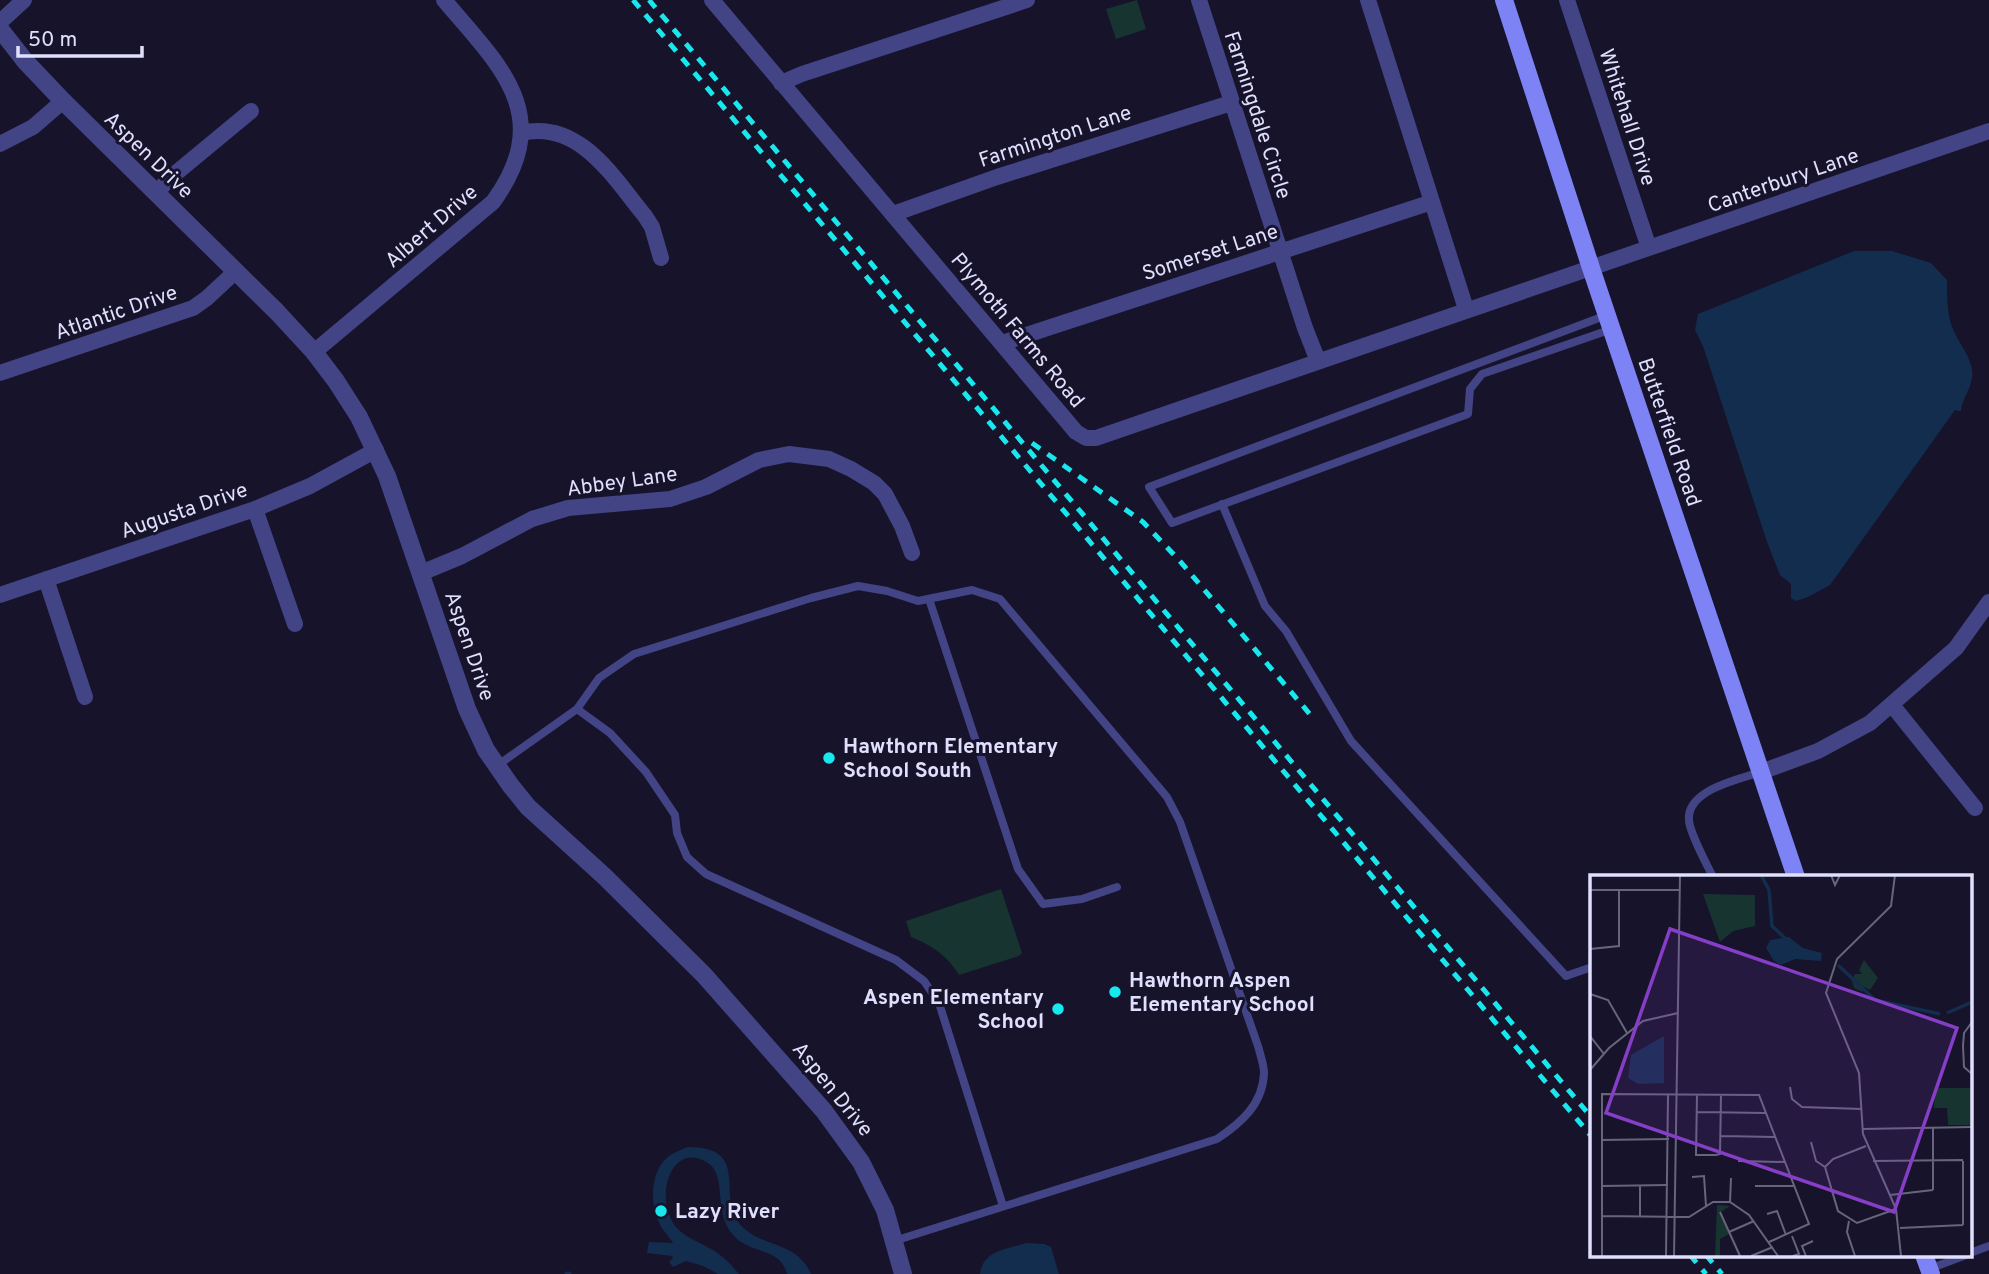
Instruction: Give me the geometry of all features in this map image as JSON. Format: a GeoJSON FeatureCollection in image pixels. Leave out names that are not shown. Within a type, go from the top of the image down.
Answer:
{"type":"FeatureCollection","features":[{"type":"Feature","properties":{"kind":"main road","name":"Butterfield Road"},"geometry":{"type":"LineString","coordinates":[[1504,0],[1591,268],[1795,875]]}},
{"type":"Feature","properties":{"kind":"street"},"geometry":{"type":"LineString","coordinates":[[0,22],[24,0]]}},
{"type":"Feature","properties":{"kind":"street","name":"Albert Drive"},"geometry":{"type":"LineString","coordinates":[[314,352],[493,202],[513,170],[521,133],[513,90],[499,64],[444,0]]}},
{"type":"Feature","properties":{"kind":"street","name":"Plymoth Farms Road"},"geometry":{"type":"LineString","coordinates":[[712,0],[1076,432],[1086,438],[1096,438],[1591,268]]}},
{"type":"Feature","properties":{"kind":"street"},"geometry":{"type":"LineString","coordinates":[[781,83],[1027,0]]}},
{"type":"Feature","properties":{"kind":"street","name":"Farmingdale Circle"},"geometry":{"type":"LineString","coordinates":[[1199,0],[1318,361]]}},
{"type":"Feature","properties":{"kind":"street"},"geometry":{"type":"LineString","coordinates":[[1368,0],[1466,309]]}},
{"type":"Feature","properties":{"kind":"street","name":"Whitehall Drive"},"geometry":{"type":"LineString","coordinates":[[1567,0],[1649,248]]}},
{"type":"Feature","properties":{"kind":"street","name":"Aspen Drive"},"geometry":{"type":"LineString","coordinates":[[0,29],[62,101],[236,271],[314,352],[359,417],[376,450],[467,709],[486,750],[528,807],[604,876],[704,975],[824,1111],[861,1162],[885,1210],[903,1274]]}},
{"type":"Feature","properties":{"kind":"street"},"geometry":{"type":"LineString","coordinates":[[0,144],[33,127],[62,101]]}},
{"type":"Feature","properties":{"kind":"street","name":"Farmington Lane"},"geometry":{"type":"LineString","coordinates":[[893,215],[983,182],[1231,103]]}},
{"type":"Feature","properties":{"kind":"street"},"geometry":{"type":"LineString","coordinates":[[156,193],[170,178],[251,111]]}},
{"type":"Feature","properties":{"kind":"street"},"geometry":{"type":"LineString","coordinates":[[521,133],[544,131],[564,135],[576,140],[592,153],[645,216],[652,227],[661,258]]}},
{"type":"Feature","properties":{"kind":"street","name":"Canterbury Lane"},"geometry":{"type":"LineString","coordinates":[[1591,268],[1989,131]]}},
{"type":"Feature","properties":{"kind":"street","name":"Somerset Lane"},"geometry":{"type":"LineString","coordinates":[[1002,343],[1432,202]]}},
{"type":"Feature","properties":{"kind":"street","name":"Atlantic Drive"},"geometry":{"type":"LineString","coordinates":[[0,373],[193,307],[236,271]]}},
{"type":"Feature","properties":{"kind":"street","name":"Augusta Drive"},"geometry":{"type":"LineString","coordinates":[[0,595],[255,509],[310,486],[376,450]]}},
{"type":"Feature","properties":{"kind":"street","name":"Abbey Lane"},"geometry":{"type":"LineString","coordinates":[[421,573],[462,556],[532,519],[568,508],[670,499],[706,487],[759,460],[789,454],[829,459],[851,468],[874,483],[885,494],[902,526],[912,553]]}},
{"type":"Feature","properties":{"kind":"street"},"geometry":{"type":"LineString","coordinates":[[255,509],[295,624]]}},
{"type":"Feature","properties":{"kind":"street"},"geometry":{"type":"LineString","coordinates":[[46,579],[85,697]]}},
{"type":"Feature","properties":{"kind":"street"},"geometry":{"type":"LineString","coordinates":[[1761,772],[1818,751],[1870,723],[1956,648],[1989,601]]}},
{"type":"Feature","properties":{"kind":"street"},"geometry":{"type":"LineString","coordinates":[[1892,705],[1976,808]]}},
{"type":"Feature","properties":{"kind":"lane"},"geometry":{"type":"LineString","coordinates":[[1609,322],[1482,374],[1470,389],[1468,414],[1172,523],[1149,487],[1609,322]]}},
{"type":"Feature","properties":{"kind":"lane"},"geometry":{"type":"LineString","coordinates":[[1223,504],[1265,606],[1286,631],[1351,741],[1566,976],[1590,968]]}},
{"type":"Feature","properties":{"kind":"lane"},"geometry":{"type":"LineString","coordinates":[[497,766],[577,709],[599,678],[634,654],[858,586],[918,601],[972,590],[1000,599],[1167,797],[1180,822],[1258,1046],[1264,1072],[1258,1099],[1241,1123],[1217,1139],[894,1241]]}},
{"type":"Feature","properties":{"kind":"lane"},"geometry":{"type":"LineString","coordinates":[[929,598],[1018,869],[1043,904],[1082,899],[1117,887]]}},
{"type":"Feature","properties":{"kind":"lane"},"geometry":{"type":"LineString","coordinates":[[577,709],[610,733],[646,772],[675,815],[677,833],[687,857],[706,874],[896,960],[925,981],[939,1003],[1003,1206]]}},
{"type":"Feature","properties":{"kind":"lane"},"geometry":{"type":"LineString","coordinates":[[1712,875],[1689,824],[1692,804],[1708,791],[1761,772]]}},
{"type":"Feature","properties":{"kind":"lane"},"geometry":{"type":"LineString","coordinates":[[1972,1252],[1989,1246]]}},
{"type":"Feature","properties":{"kind":"lane"},"geometry":{"type":"LineString","coordinates":[[1928,1266],[1961,1256]]}},
{"type":"Feature","properties":{"kind":"green space"},"geometry":{"type":"Polygon","coordinates":[[[1137,0],[1146,29],[1116,39],[1106,9],[1137,0]]]}},
{"type":"Feature","properties":{"kind":"green space"},"geometry":{"type":"Polygon","coordinates":[[[1001,889],[1022,953],[1019,956],[959,975],[938,951],[911,937],[906,921],[1001,889]]]}},
{"type":"Feature","properties":{"kind":"water"},"geometry":{"type":"Polygon","coordinates":[[[1854,251],[1892,251],[1931,263],[1947,280],[1950,319],[1970,363],[1972,380],[1961,411],[1955,410],[1830,585],[1796,601],[1791,598],[1791,584],[1780,575],[1767,542],[1703,346],[1695,330],[1698,314],[1854,251]]]}},
{"type":"Feature","properties":{"kind":"water","name":"Lazy River"},"geometry":{"type":"Polygon","coordinates":[[[688,1147],[707,1149],[719,1155],[726,1163],[730,1198],[738,1222],[756,1237],[796,1255],[811,1274],[787,1274],[778,1259],[734,1236],[723,1217],[714,1169],[708,1163],[695,1158],[684,1159],[676,1165],[670,1176],[666,1188],[669,1215],[679,1230],[712,1249],[739,1274],[718,1274],[686,1261],[673,1267],[669,1262],[672,1256],[647,1253],[649,1242],[673,1243],[655,1212],[654,1184],[665,1159],[688,1147]]]}},
{"type":"Feature","properties":{"kind":"water"},"geometry":{"type":"Polygon","coordinates":[[[1027,1243],[1051,1247],[1059,1274],[980,1274],[982,1266],[991,1255],[1027,1243]]]}},
{"type":"Feature","properties":{"kind":"railway"},"geometry":{"type":"LineString","coordinates":[[633,0],[1590,1135]]}},
{"type":"Feature","properties":{"kind":"railway"},"geometry":{"type":"LineString","coordinates":[[649,0],[1590,1116]]}},
{"type":"Feature","properties":{"kind":"railway"},"geometry":{"type":"LineString","coordinates":[[1032,443],[1143,522],[1179,560],[1314,719]]}},
{"type":"Feature","properties":{"kind":"railway"},"geometry":{"type":"LineString","coordinates":[[1691,1256],[1706,1274]]}},
{"type":"Feature","properties":{"kind":"railway"},"geometry":{"type":"LineString","coordinates":[[1707,1256],[1722,1274]]}},
{"type":"Feature","properties":{"kind":"place","name":"Hawthorn Elementary School South"},"geometry":{"type":"Point","coordinates":[829,758]}},
{"type":"Feature","properties":{"kind":"place","name":"Hawthorn Aspen Elementary School"},"geometry":{"type":"Point","coordinates":[1115,992]}},
{"type":"Feature","properties":{"kind":"place","name":"Aspen Elementary School"},"geometry":{"type":"Point","coordinates":[1058,1009]}},
{"type":"Feature","properties":{"kind":"place","name":"Lazy River"},"geometry":{"type":"Point","coordinates":[661,1211]}}]}
